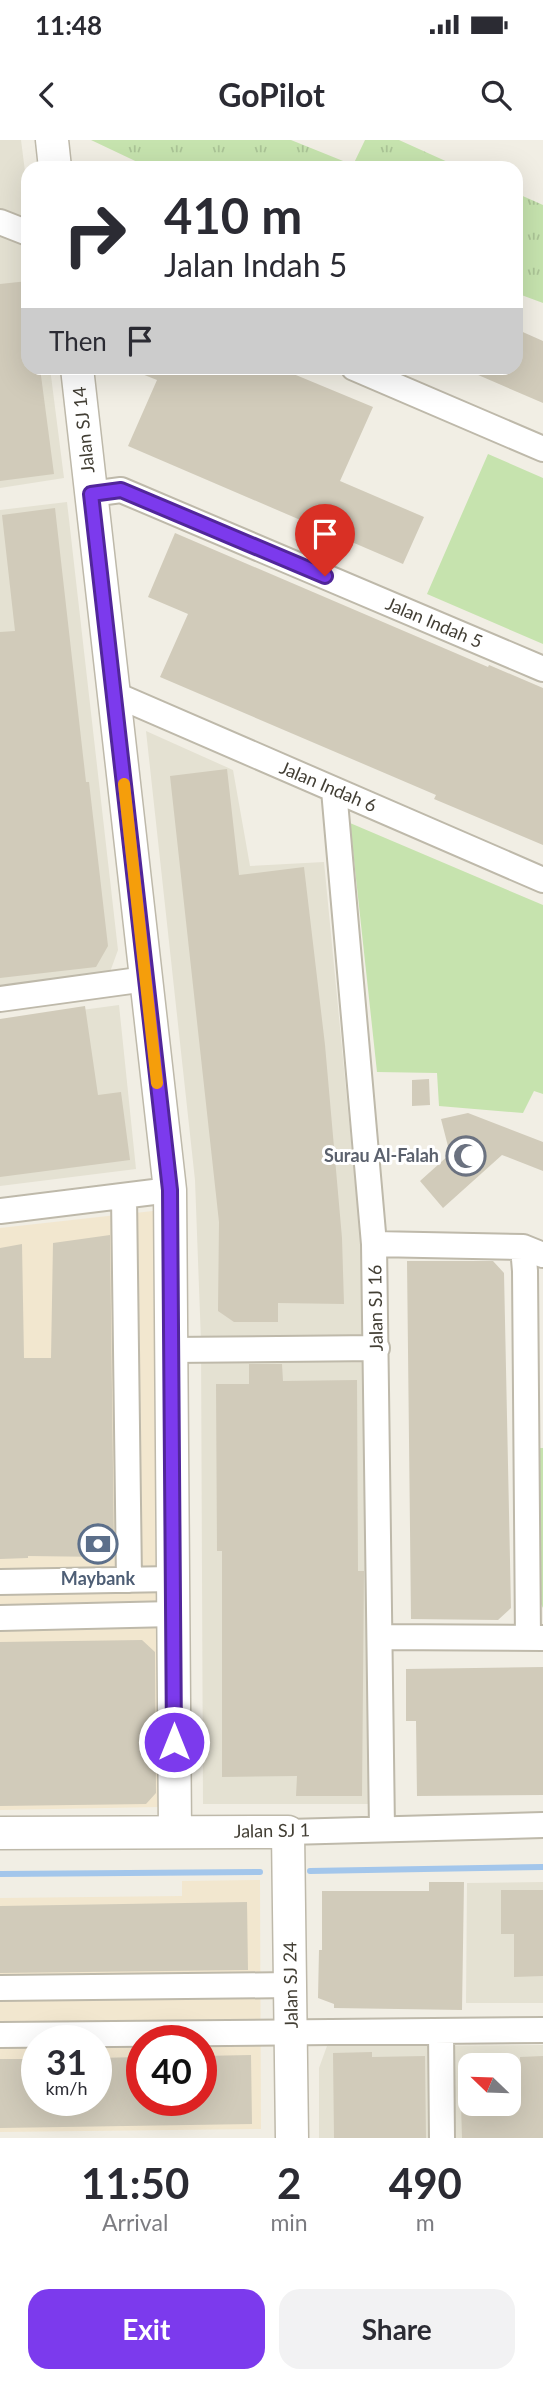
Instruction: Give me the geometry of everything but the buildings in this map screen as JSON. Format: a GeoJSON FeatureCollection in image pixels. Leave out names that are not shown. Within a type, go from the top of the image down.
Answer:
{"type":"FeatureCollection","features":[{"type":"Feature","properties":{"kind":"street"},"geometry":{"type":"LineString","coordinates":[[52,140],[54,161]]}},
{"type":"Feature","properties":{"kind":"street"},"geometry":{"type":"LineString","coordinates":[[0,222],[21,230]]}},
{"type":"Feature","properties":{"kind":"street","name":"Jalan SJ 14"},"geometry":{"type":"LineString","coordinates":[[78,375],[170,1190],[175,1832]]}},
{"type":"Feature","properties":{"kind":"street"},"geometry":{"type":"LineString","coordinates":[[371,375],[543,449]]}},
{"type":"Feature","properties":{"kind":"street","name":"Jalan Indah 5"},"geometry":{"type":"LineString","coordinates":[[91,494],[121,490],[543,669]]}},
{"type":"Feature","properties":{"kind":"street","name":"Jalan Indah 6"},"geometry":{"type":"LineString","coordinates":[[114,694],[543,880]]}},
{"type":"Feature","properties":{"kind":"street","name":"Jalan SJ 16"},"geometry":{"type":"LineString","coordinates":[[334,790],[374,1244],[382,1829]]}},
{"type":"Feature","properties":{"kind":"street"},"geometry":{"type":"LineString","coordinates":[[0,999],[146,979]]}},
{"type":"Feature","properties":{"kind":"street"},"geometry":{"type":"LineString","coordinates":[[0,1210],[170,1190]]}},
{"type":"Feature","properties":{"kind":"street"},"geometry":{"type":"LineString","coordinates":[[124,1196],[129,1580]]}},
{"type":"Feature","properties":{"kind":"street"},"geometry":{"type":"LineString","coordinates":[[374,1244],[538,1253]]}},
{"type":"Feature","properties":{"kind":"street"},"geometry":{"type":"LineString","coordinates":[[380,1637],[536,1638],[535,1414],[525,1270],[538,1253]]}},
{"type":"Feature","properties":{"kind":"street"},"geometry":{"type":"LineString","coordinates":[[171,1350],[377,1348]]}},
{"type":"Feature","properties":{"kind":"street"},"geometry":{"type":"LineString","coordinates":[[0,1582],[173,1579]]}},
{"type":"Feature","properties":{"kind":"street"},"geometry":{"type":"LineString","coordinates":[[0,1618],[173,1614]]}},
{"type":"Feature","properties":{"kind":"street","name":"Jalan SJ 1"},"geometry":{"type":"LineString","coordinates":[[0,1833],[288,1832],[543,1825]]}},
{"type":"Feature","properties":{"kind":"street","name":"Jalan SJ 24"},"geometry":{"type":"LineString","coordinates":[[288,1832],[292,2138]]}},
{"type":"Feature","properties":{"kind":"street"},"geometry":{"type":"LineString","coordinates":[[0,1988],[291,1985]]}},
{"type":"Feature","properties":{"kind":"street"},"geometry":{"type":"LineString","coordinates":[[0,2035],[543,2030]]}},
{"type":"Feature","properties":{"kind":"street"},"geometry":{"type":"LineString","coordinates":[[441,2031],[442,2138]]}},
{"type":"Feature","properties":{"kind":"shaded area"},"geometry":{"type":"Polygon","coordinates":[[[0,140],[21,140],[24,161],[21,161],[21,375],[51,375],[64,478],[0,488],[0,140]]]}},
{"type":"Feature","properties":{"kind":"shaded area"},"geometry":{"type":"Polygon","coordinates":[[[67,502],[118,950],[110,972],[0,985],[0,510],[67,502]]]}},
{"type":"Feature","properties":{"kind":"shaded area"},"geometry":{"type":"Polygon","coordinates":[[[146,731],[233,770],[250,866],[324,862],[362,1255],[375,1804],[203,1804],[201,1341],[195,1180],[146,731]]]}},
{"type":"Feature","properties":{"kind":"shaded area"},"geometry":{"type":"Polygon","coordinates":[[[119,1005],[136,1169],[0,1186],[0,1021],[119,1005]]]}},
{"type":"Feature","properties":{"kind":"shaded area"},"geometry":{"type":"Polygon","coordinates":[[[153,1211],[158,1807],[0,1810],[0,1228],[153,1211]]]}},
{"type":"Feature","properties":{"kind":"shaded area"},"geometry":{"type":"Polygon","coordinates":[[[260,1880],[261,2129],[0,2132],[0,1898],[182,1896],[182,1881],[260,1880]]]}},
{"type":"Feature","properties":{"kind":"shaded area"},"geometry":{"type":"Polygon","coordinates":[[[543,1882],[543,2003],[466,2003],[467,1883],[543,1882]]]}},
{"type":"Feature","properties":{"kind":"shaded area"},"geometry":{"type":"Polygon","coordinates":[[[543,2045],[543,2138],[319,2138],[319,2068],[327,2046],[543,2045]]]}},
{"type":"Feature","properties":{"kind":"green space"},"geometry":{"type":"Polygon","coordinates":[[[91,140],[291,140],[343,161],[135,161],[91,140]]]}},
{"type":"Feature","properties":{"kind":"green space"},"geometry":{"type":"Polygon","coordinates":[[[365,140],[399,140],[446,161],[355,161],[365,140]]]}},
{"type":"Feature","properties":{"kind":"green space"},"geometry":{"type":"Polygon","coordinates":[[[523,196],[543,205],[543,303],[523,296],[523,196]]]}},
{"type":"Feature","properties":{"kind":"green space"},"geometry":{"type":"Polygon","coordinates":[[[488,454],[543,478],[543,644],[427,594],[488,454]]]}},
{"type":"Feature","properties":{"kind":"green space"},"geometry":{"type":"Polygon","coordinates":[[[350,823],[543,905],[543,1094],[534,1091],[523,1113],[439,1106],[437,1073],[377,1072],[350,823]]]}},
{"type":"Feature","properties":{"kind":"green space"},"geometry":{"type":"Polygon","coordinates":[[[537,1448],[543,1448],[543,1608],[537,1596],[537,1448]]]}},
{"type":"Feature","properties":{"kind":"waterway"},"geometry":{"type":"LineString","coordinates":[[310,1871],[543,1867]]}},
{"type":"Feature","properties":{"kind":"waterway"},"geometry":{"type":"LineString","coordinates":[[0,1874],[260,1872]]}},
{"type":"Feature","properties":{"kind":"slow traffic"},"geometry":{"type":"LineString","coordinates":[[124,784],[157,1083]]}},
{"type":"Feature","properties":{"kind":"place","name":"Surau Al-Falah"},"geometry":{"type":"Point","coordinates":[466,1156]}},
{"type":"Feature","properties":{"kind":"place","name":"Maybank"},"geometry":{"type":"Point","coordinates":[98,1544]}},
{"type":"Feature","properties":{"kind":"route"},"geometry":{"type":"LineString","coordinates":[[174,1742],[170,1190],[91,494],[121,490],[325,576]]}}]}
